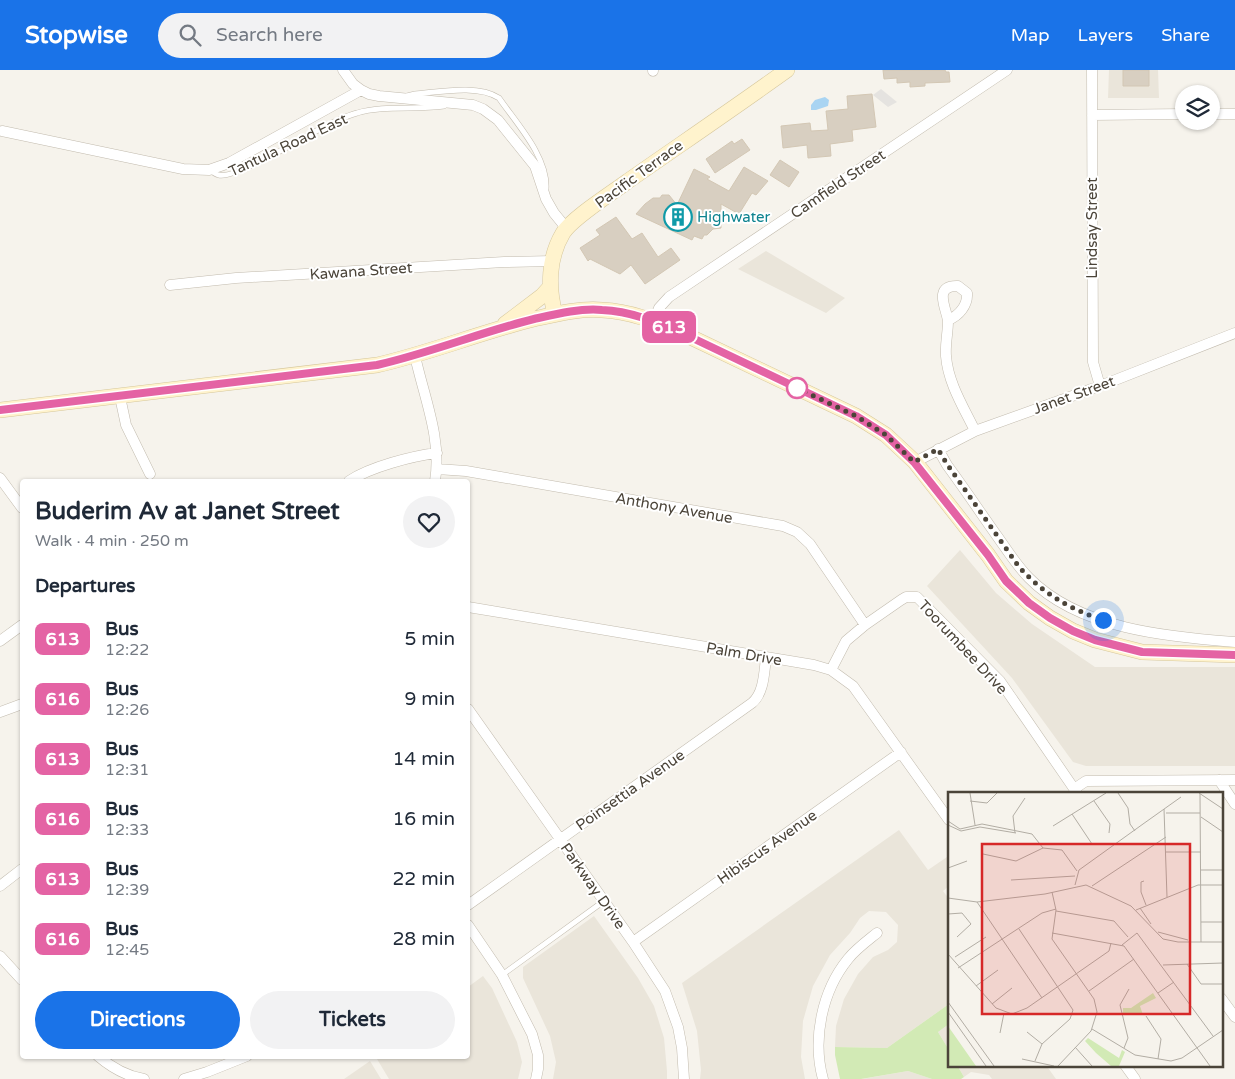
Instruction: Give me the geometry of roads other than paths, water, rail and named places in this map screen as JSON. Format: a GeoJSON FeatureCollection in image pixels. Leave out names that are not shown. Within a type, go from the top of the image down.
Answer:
{"type":"FeatureCollection","features":[{"type":"Feature","properties":{"kind":"main road","name":"Pacific Terrace"},"geometry":{"type":"LineString","coordinates":[[555,314],[550,286],[552,261],[561,237],[567,228],[613,192],[787,70]]}},
{"type":"Feature","properties":{"kind":"main road"},"geometry":{"type":"LineString","coordinates":[[500,328],[542,296],[550,286]]}},
{"type":"Feature","properties":{"kind":"main road"},"geometry":{"type":"LineString","coordinates":[[0,407],[120,397],[377,365],[415,356],[500,328],[555,314],[600,309],[617,311],[654,321],[856,416],[886,435],[914,462],[988,555],[1006,581],[1029,603],[1073,631],[1095,640],[1142,652],[1234,646]]}},
{"type":"Feature","properties":{"kind":"street"},"geometry":{"type":"LineString","coordinates":[[343,70],[361,90]]}},
{"type":"Feature","properties":{"kind":"street","name":"Camfield Street"},"geometry":{"type":"LineString","coordinates":[[654,321],[659,308],[669,297],[1007,70]]}},
{"type":"Feature","properties":{"kind":"street","name":"Lindsay Street"},"geometry":{"type":"LineString","coordinates":[[1092,70],[1093,362],[1100,386]]}},
{"type":"Feature","properties":{"kind":"street","name":"Tantula Road East"},"geometry":{"type":"LineString","coordinates":[[2,131],[183,169],[209,170],[229,163],[361,90],[369,94],[473,105],[483,109],[498,120],[535,166],[546,199],[554,213],[567,228]]}},
{"type":"Feature","properties":{"kind":"street"},"geometry":{"type":"LineString","coordinates":[[1092,115],[1175,114]]}},
{"type":"Feature","properties":{"kind":"street"},"geometry":{"type":"LineString","coordinates":[[1220,114],[1235,114]]}},
{"type":"Feature","properties":{"kind":"street","name":"Kawana Street"},"geometry":{"type":"LineString","coordinates":[[170,285],[236,278],[504,262],[552,261]]}},
{"type":"Feature","properties":{"kind":"street"},"geometry":{"type":"LineString","coordinates":[[948,320],[947,367],[956,392],[975,431]]}},
{"type":"Feature","properties":{"kind":"street","name":"Janet Street"},"geometry":{"type":"LineString","coordinates":[[914,462],[975,431],[1100,386],[1235,333]]}},
{"type":"Feature","properties":{"kind":"street"},"geometry":{"type":"LineString","coordinates":[[415,356],[434,434],[437,453],[435,479]]}},
{"type":"Feature","properties":{"kind":"street"},"geometry":{"type":"LineString","coordinates":[[120,397],[126,425],[150,474]]}},
{"type":"Feature","properties":{"kind":"street"},"geometry":{"type":"LineString","coordinates":[[938,449],[1019,567],[1039,588],[1053,598],[1081,613],[1134,629],[1234,646]]}},
{"type":"Feature","properties":{"kind":"street"},"geometry":{"type":"LineString","coordinates":[[354,479],[393,462],[437,453]]}},
{"type":"Feature","properties":{"kind":"street","name":"Anthony Avenue"},"geometry":{"type":"LineString","coordinates":[[437,469],[466,471],[783,526],[797,532],[810,544],[865,625]]}},
{"type":"Feature","properties":{"kind":"street"},"geometry":{"type":"LineString","coordinates":[[0,478],[20,505]]}},
{"type":"Feature","properties":{"kind":"street","name":"Toorumbee Drive"},"geometry":{"type":"LineString","coordinates":[[831,670],[846,641],[865,625],[906,597],[913,596],[921,600],[1000,681],[1076,791]]}},
{"type":"Feature","properties":{"kind":"street","name":"Palm Drive"},"geometry":{"type":"LineString","coordinates":[[470,607],[814,665],[831,670],[853,686],[948,819]]}},
{"type":"Feature","properties":{"kind":"street"},"geometry":{"type":"LineString","coordinates":[[0,641],[20,626]]}},
{"type":"Feature","properties":{"kind":"street","name":"Poinsettia Avenue"},"geometry":{"type":"LineString","coordinates":[[470,904],[755,701],[761,691],[766,658]]}},
{"type":"Feature","properties":{"kind":"street"},"geometry":{"type":"LineString","coordinates":[[0,712],[20,705]]}},
{"type":"Feature","properties":{"kind":"street","name":"Parkway Drive"},"geometry":{"type":"LineString","coordinates":[[470,712],[633,942],[665,991],[673,1009],[682,1048],[684,1079]]}},
{"type":"Feature","properties":{"kind":"street","name":"Hibiscus Avenue"},"geometry":{"type":"LineString","coordinates":[[633,942],[900,752]]}},
{"type":"Feature","properties":{"kind":"street"},"geometry":{"type":"LineString","coordinates":[[1220,780],[1235,804]]}},
{"type":"Feature","properties":{"kind":"street"},"geometry":{"type":"LineString","coordinates":[[1076,791],[1086,781],[1235,780]]}},
{"type":"Feature","properties":{"kind":"street"},"geometry":{"type":"LineString","coordinates":[[0,886],[20,871]]}},
{"type":"Feature","properties":{"kind":"street"},"geometry":{"type":"LineString","coordinates":[[470,928],[502,974],[536,1044],[538,1062],[536,1079]]}},
{"type":"Feature","properties":{"kind":"street"},"geometry":{"type":"LineString","coordinates":[[823,1079],[818,1041],[826,1002],[848,959],[877,933]]}},
{"type":"Feature","properties":{"kind":"street"},"geometry":{"type":"LineString","coordinates":[[0,956],[20,978]]}},
{"type":"Feature","properties":{"kind":"street"},"geometry":{"type":"LineString","coordinates":[[1222,999],[1235,1017]]}},
{"type":"Feature","properties":{"kind":"street"},"geometry":{"type":"LineString","coordinates":[[101,1059],[110,1067],[130,1078],[144,1079]]}},
{"type":"Feature","properties":{"kind":"street"},"geometry":{"type":"LineString","coordinates":[[184,1079],[240,1059]]}},
{"type":"Feature","properties":{"kind":"street"},"geometry":{"type":"LineString","coordinates":[[1126,1066],[1135,1079]]}},
{"type":"Feature","properties":{"kind":"lane","name":"Tantula Road East"},"geometry":{"type":"LineString","coordinates":[[399,98],[415,94],[471,91],[487,92],[499,98],[539,158],[547,178],[546,199]]}},
{"type":"Feature","properties":{"kind":"lane","name":"Tantula Road East"},"geometry":{"type":"LineString","coordinates":[[209,170],[220,176],[228,175],[257,163],[342,118],[358,112],[425,109],[457,104]]}},
{"type":"Feature","properties":{"kind":"lane"},"geometry":{"type":"LineString","coordinates":[[502,974],[604,901]]}},
{"type":"Feature","properties":{"kind":"water"},"geometry":{"type":"Polygon","coordinates":[[[825,97],[829,100],[828,106],[811,110],[811,105],[815,100],[825,97]]]}},
{"type":"Feature","properties":{"kind":"place","name":"Highwater"},"geometry":{"type":"Point","coordinates":[678,217]}}]}
